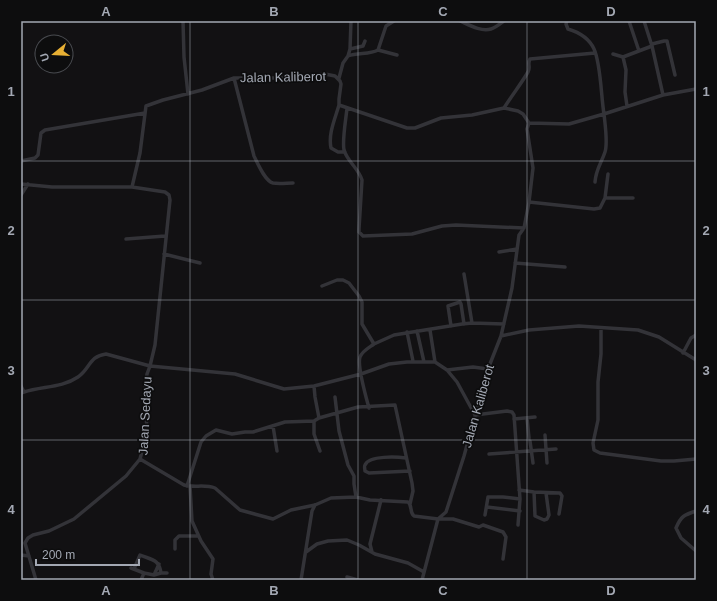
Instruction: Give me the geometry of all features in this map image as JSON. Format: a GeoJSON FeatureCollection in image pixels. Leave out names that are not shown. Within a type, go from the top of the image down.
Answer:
{"type":"FeatureCollection","features":[{"type":"Feature","properties":{"kind":"street"},"geometry":{"type":"LineString","coordinates":[[183,21],[184,57],[188,94]]}},
{"type":"Feature","properties":{"kind":"street"},"geometry":{"type":"LineString","coordinates":[[339,78],[343,62],[348,56],[350,49],[351,21]]}},
{"type":"Feature","properties":{"kind":"street"},"geometry":{"type":"LineString","coordinates":[[378,50],[386,26],[394,21]]}},
{"type":"Feature","properties":{"kind":"street"},"geometry":{"type":"LineString","coordinates":[[460,21],[477,28],[488,30],[504,21]]}},
{"type":"Feature","properties":{"kind":"street"},"geometry":{"type":"LineString","coordinates":[[567,21],[566,24],[568,29],[581,35],[589,42],[596,53],[598,61],[605,123],[606,148],[605,154],[596,172],[595,182]]}},
{"type":"Feature","properties":{"kind":"street"},"geometry":{"type":"LineString","coordinates":[[629,21],[639,51]]}},
{"type":"Feature","properties":{"kind":"street"},"geometry":{"type":"LineString","coordinates":[[644,21],[652,45],[663,95]]}},
{"type":"Feature","properties":{"kind":"street"},"geometry":{"type":"LineString","coordinates":[[350,49],[363,46],[365,41]]}},
{"type":"Feature","properties":{"kind":"street"},"geometry":{"type":"LineString","coordinates":[[613,54],[623,57],[666,41],[675,75]]}},
{"type":"Feature","properties":{"kind":"street"},"geometry":{"type":"LineString","coordinates":[[348,56],[354,54],[372,53],[378,50],[397,55]]}},
{"type":"Feature","properties":{"kind":"street"},"geometry":{"type":"LineString","coordinates":[[504,108],[529,70],[530,59],[596,53]]}},
{"type":"Feature","properties":{"kind":"street"},"geometry":{"type":"LineString","coordinates":[[623,57],[626,70],[625,92],[627,106]]}},
{"type":"Feature","properties":{"kind":"street","name":"Jalan Kaliberot"},"geometry":{"type":"LineString","coordinates":[[145,113],[146,106],[151,104],[188,94],[234,78],[278,78],[325,74],[339,78],[341,84],[339,99],[340,105],[330,143],[331,148],[334,150],[345,152]]}},
{"type":"Feature","properties":{"kind":"street"},"geometry":{"type":"LineString","coordinates":[[234,78],[254,156],[260,168],[270,182],[293,184]]}},
{"type":"Feature","properties":{"kind":"street"},"geometry":{"type":"LineString","coordinates":[[340,105],[407,128],[441,118],[472,115],[504,108],[518,111],[523,114],[529,123],[569,124],[663,95],[696,89]]}},
{"type":"Feature","properties":{"kind":"street"},"geometry":{"type":"LineString","coordinates":[[347,108],[344,143],[345,152],[362,180],[359,229],[361,234],[366,237],[412,234],[442,226],[456,225],[524,228]]}},
{"type":"Feature","properties":{"kind":"street"},"geometry":{"type":"LineString","coordinates":[[21,161],[35,158],[38,155],[41,133],[45,130],[145,113],[140,153],[132,187]]}},
{"type":"Feature","properties":{"kind":"street","name":"Jalan Kaliberot"},"geometry":{"type":"LineString","coordinates":[[422,580],[438,519],[446,512],[464,456],[488,369],[504,324],[512,288],[519,235],[524,228],[529,202],[533,168],[527,129],[529,123]]}},
{"type":"Feature","properties":{"kind":"street"},"geometry":{"type":"LineString","coordinates":[[529,202],[594,209],[600,208],[605,198],[608,174]]}},
{"type":"Feature","properties":{"kind":"street","name":"Jalan Sedayu"},"geometry":{"type":"LineString","coordinates":[[21,184],[132,187],[165,192],[169,195],[170,200],[165,236],[155,345],[147,374],[146,437],[140,459],[153,468],[189,486],[211,486],[215,488],[240,510],[272,519],[291,510],[315,505],[331,498],[356,497],[405,502],[410,504]]}},
{"type":"Feature","properties":{"kind":"street"},"geometry":{"type":"LineString","coordinates":[[21,195],[28,184]]}},
{"type":"Feature","properties":{"kind":"street"},"geometry":{"type":"LineString","coordinates":[[605,198],[633,198]]}},
{"type":"Feature","properties":{"kind":"street"},"geometry":{"type":"LineString","coordinates":[[126,239],[165,236]]}},
{"type":"Feature","properties":{"kind":"street"},"geometry":{"type":"LineString","coordinates":[[499,252],[517,249]]}},
{"type":"Feature","properties":{"kind":"street"},"geometry":{"type":"LineString","coordinates":[[164,254],[200,263]]}},
{"type":"Feature","properties":{"kind":"street"},"geometry":{"type":"LineString","coordinates":[[515,263],[565,267]]}},
{"type":"Feature","properties":{"kind":"street"},"geometry":{"type":"LineString","coordinates":[[464,274],[472,323]]}},
{"type":"Feature","properties":{"kind":"street"},"geometry":{"type":"LineString","coordinates":[[322,286],[336,280],[343,280],[349,283],[362,302],[362,324],[374,344]]}},
{"type":"Feature","properties":{"kind":"street"},"geometry":{"type":"LineString","coordinates":[[451,326],[448,306],[460,302],[464,324]]}},
{"type":"Feature","properties":{"kind":"street"},"geometry":{"type":"LineString","coordinates":[[369,408],[361,374],[360,356],[374,344],[393,335],[407,332],[472,323],[504,324]]}},
{"type":"Feature","properties":{"kind":"street"},"geometry":{"type":"LineString","coordinates":[[501,336],[529,330],[580,326],[638,330],[659,337],[696,360]]}},
{"type":"Feature","properties":{"kind":"street"},"geometry":{"type":"LineString","coordinates":[[601,328],[601,354],[598,382],[598,420],[593,443],[594,450],[600,453],[661,461],[696,458]]}},
{"type":"Feature","properties":{"kind":"street"},"geometry":{"type":"LineString","coordinates":[[430,330],[435,362]]}},
{"type":"Feature","properties":{"kind":"street"},"geometry":{"type":"LineString","coordinates":[[417,331],[424,362]]}},
{"type":"Feature","properties":{"kind":"street"},"geometry":{"type":"LineString","coordinates":[[407,332],[412,361]]}},
{"type":"Feature","properties":{"kind":"street"},"geometry":{"type":"LineString","coordinates":[[683,353],[691,338],[696,335]]}},
{"type":"Feature","properties":{"kind":"street"},"geometry":{"type":"LineString","coordinates":[[21,386],[23,392],[69,382],[79,376],[98,355],[106,354],[150,366],[235,374],[284,389],[314,386],[361,374],[389,364],[412,361],[435,362],[447,370],[457,382],[475,414],[513,413],[520,500],[518,525]]}},
{"type":"Feature","properties":{"kind":"street"},"geometry":{"type":"LineString","coordinates":[[447,370],[473,367],[488,369]]}},
{"type":"Feature","properties":{"kind":"street"},"geometry":{"type":"LineString","coordinates":[[314,386],[319,418]]}},
{"type":"Feature","properties":{"kind":"street"},"geometry":{"type":"LineString","coordinates":[[335,397],[339,431],[348,465],[354,476],[356,497]]}},
{"type":"Feature","properties":{"kind":"street"},"geometry":{"type":"LineString","coordinates":[[213,580],[211,571],[213,558],[198,536],[192,521],[189,486],[200,445],[206,436],[216,430],[232,434],[253,432],[285,422],[314,421],[319,418],[358,408],[395,405],[413,487],[410,504],[414,516],[453,519],[479,527],[483,526],[503,532],[506,537],[503,558]]}},
{"type":"Feature","properties":{"kind":"street"},"geometry":{"type":"LineString","coordinates":[[514,419],[535,417]]}},
{"type":"Feature","properties":{"kind":"street"},"geometry":{"type":"LineString","coordinates":[[527,418],[533,463]]}},
{"type":"Feature","properties":{"kind":"street"},"geometry":{"type":"LineString","coordinates":[[314,421],[314,434],[320,451]]}},
{"type":"Feature","properties":{"kind":"street"},"geometry":{"type":"LineString","coordinates":[[273,426],[277,451]]}},
{"type":"Feature","properties":{"kind":"street"},"geometry":{"type":"LineString","coordinates":[[545,435],[547,463]]}},
{"type":"Feature","properties":{"kind":"street"},"geometry":{"type":"LineString","coordinates":[[489,454],[556,449]]}},
{"type":"Feature","properties":{"kind":"street"},"geometry":{"type":"LineString","coordinates":[[406,458],[387,456],[379,458],[366,464],[365,472],[410,472]]}},
{"type":"Feature","properties":{"kind":"street"},"geometry":{"type":"LineString","coordinates":[[36,580],[25,543],[28,538],[33,535],[48,532],[74,519],[126,476],[140,459]]}},
{"type":"Feature","properties":{"kind":"street"},"geometry":{"type":"LineString","coordinates":[[519,490],[546,493],[557,492],[561,494],[559,514]]}},
{"type":"Feature","properties":{"kind":"street"},"geometry":{"type":"LineString","coordinates":[[534,492],[535,515],[536,517],[544,520],[548,518],[549,515],[546,493]]}},
{"type":"Feature","properties":{"kind":"street"},"geometry":{"type":"LineString","coordinates":[[485,515],[488,496],[503,496],[520,500]]}},
{"type":"Feature","properties":{"kind":"street"},"geometry":{"type":"LineString","coordinates":[[372,552],[370,544],[381,500]]}},
{"type":"Feature","properties":{"kind":"street"},"geometry":{"type":"LineString","coordinates":[[301,580],[312,511],[315,505]]}},
{"type":"Feature","properties":{"kind":"street"},"geometry":{"type":"LineString","coordinates":[[487,507],[520,511]]}},
{"type":"Feature","properties":{"kind":"street"},"geometry":{"type":"LineString","coordinates":[[696,511],[685,515],[680,519],[676,528],[681,538],[696,551]]}},
{"type":"Feature","properties":{"kind":"street"},"geometry":{"type":"LineString","coordinates":[[175,549],[175,540],[179,536],[198,536]]}},
{"type":"Feature","properties":{"kind":"street"},"geometry":{"type":"LineString","coordinates":[[306,552],[317,544],[347,540],[360,545],[375,554],[408,563],[424,572]]}},
{"type":"Feature","properties":{"kind":"street"},"geometry":{"type":"LineString","coordinates":[[21,555],[29,556]]}},
{"type":"Feature","properties":{"kind":"street"},"geometry":{"type":"LineString","coordinates":[[159,564],[140,555],[132,568],[154,575],[167,573]]}},
{"type":"Feature","properties":{"kind":"street"},"geometry":{"type":"LineString","coordinates":[[159,564],[161,573]]}},
{"type":"Feature","properties":{"kind":"street"},"geometry":{"type":"LineString","coordinates":[[154,575],[159,564]]}},
{"type":"Feature","properties":{"kind":"street"},"geometry":{"type":"LineString","coordinates":[[141,580],[144,573]]}},
{"type":"Feature","properties":{"kind":"street"},"geometry":{"type":"LineString","coordinates":[[347,577],[358,580]]}}]}
